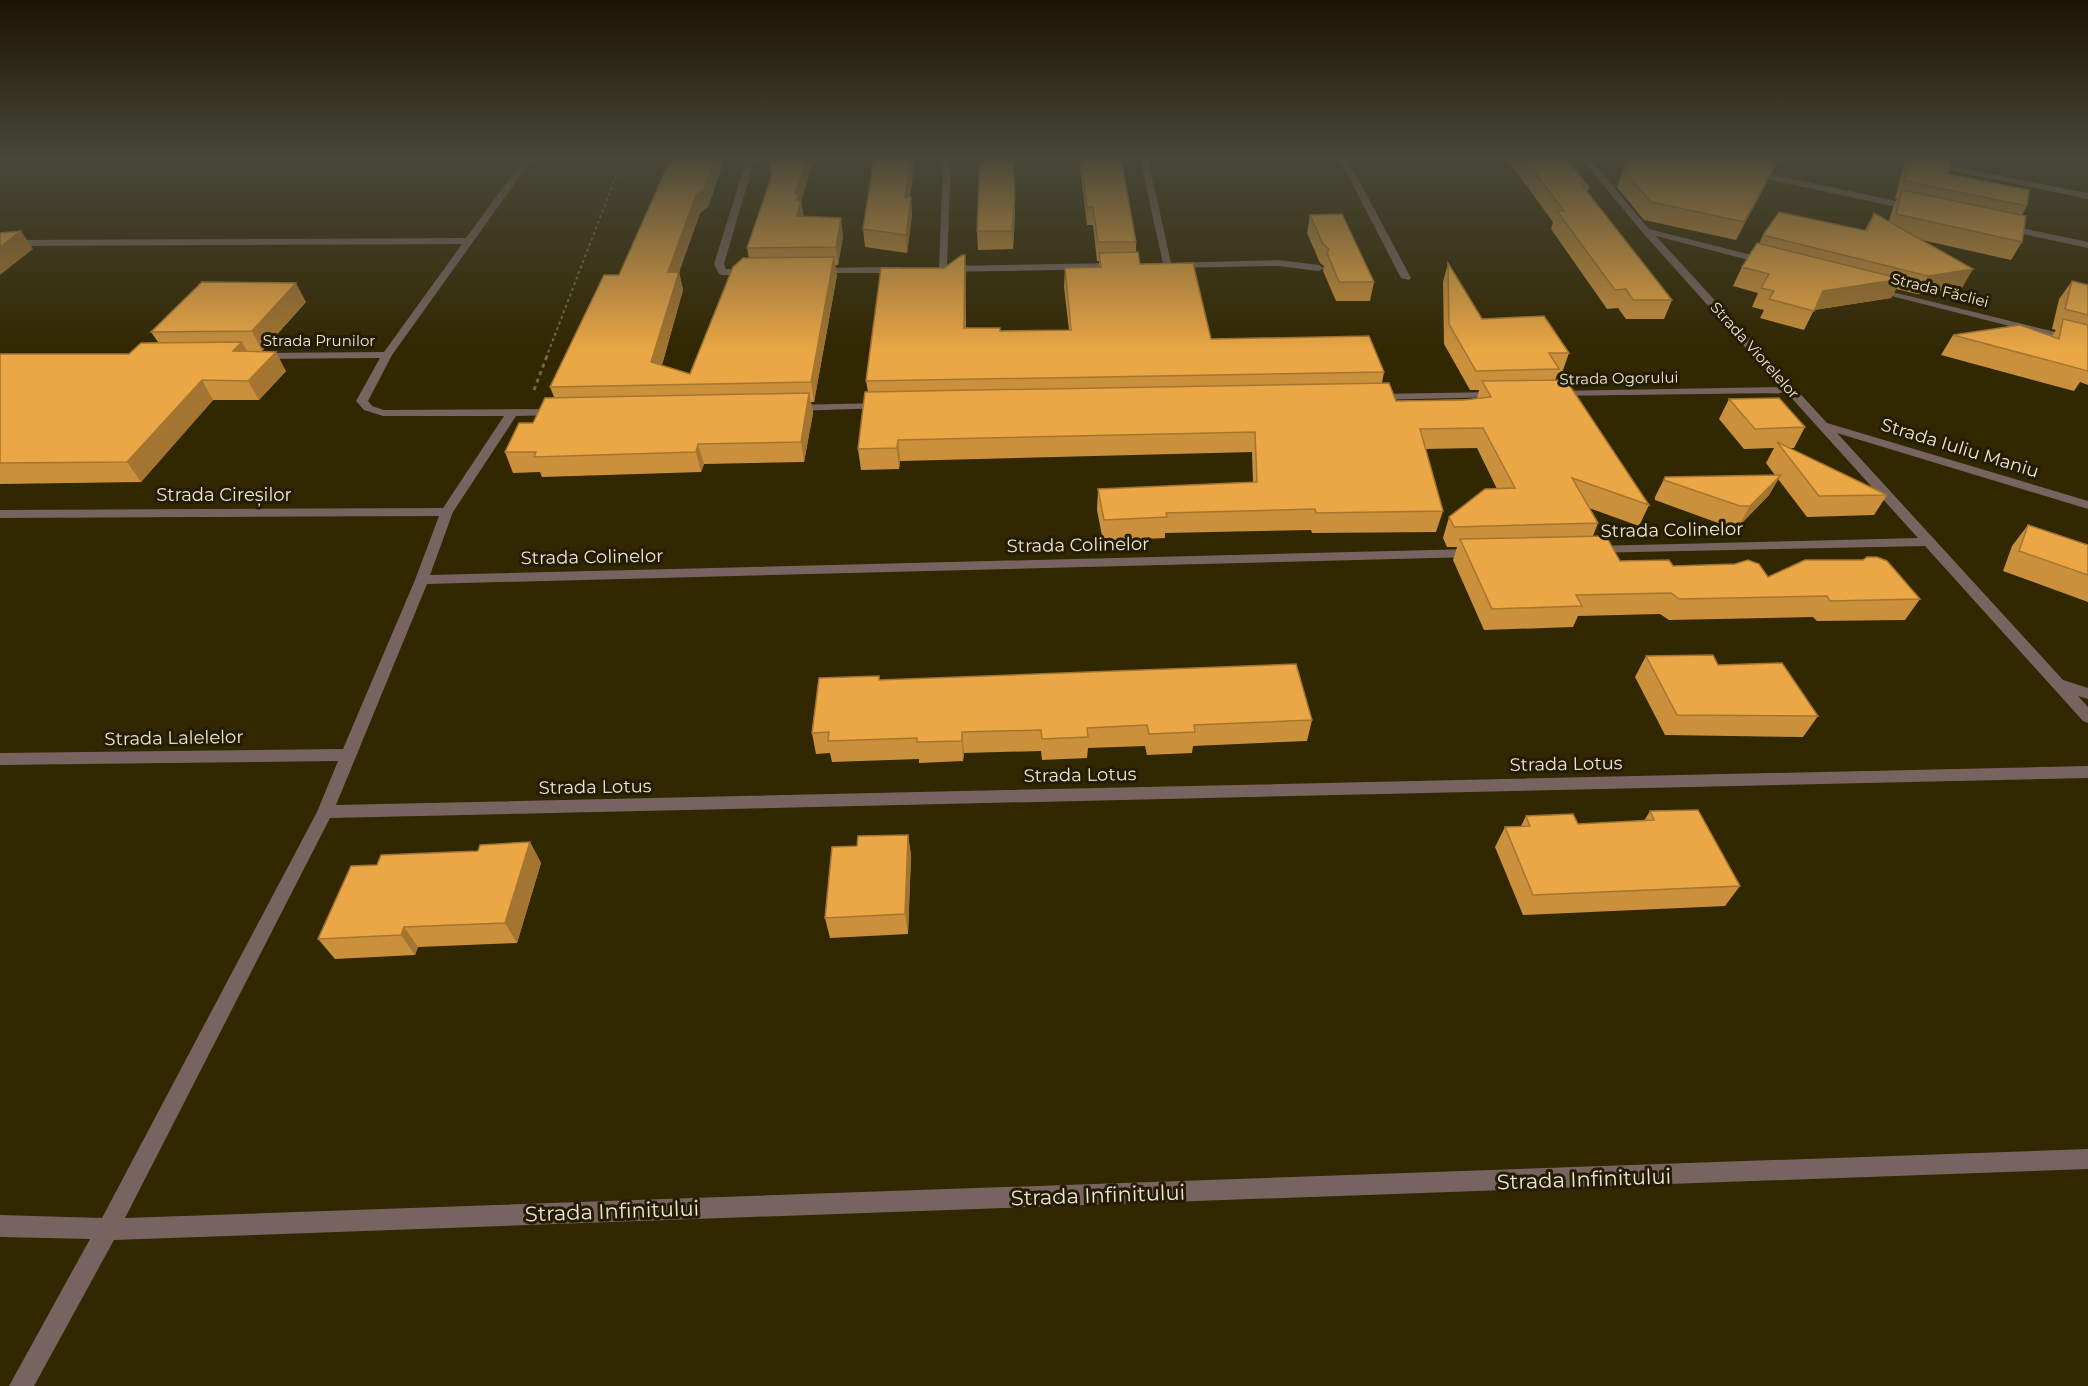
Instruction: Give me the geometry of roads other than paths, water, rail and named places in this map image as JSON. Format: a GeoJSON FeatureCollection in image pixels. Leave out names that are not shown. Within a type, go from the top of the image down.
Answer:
{"type":"FeatureCollection","features":[{"type":"Feature","properties":{"kind":"street"},"geometry":{"type":"LineString","coordinates":[[484,223],[387,355],[362,401],[368,408],[383,413],[572,412]]}},
{"type":"Feature","properties":{"kind":"street"},"geometry":{"type":"LineString","coordinates":[[732,223],[719,264],[722,272],[759,272]]}},
{"type":"Feature","properties":{"kind":"street"},"geometry":{"type":"LineString","coordinates":[[942,270],[944,223]]}},
{"type":"Feature","properties":{"kind":"street"},"geometry":{"type":"LineString","coordinates":[[1158,223],[1167,266]]}},
{"type":"Feature","properties":{"kind":"street"},"geometry":{"type":"LineString","coordinates":[[1377,223],[1406,278]]}},
{"type":"Feature","properties":{"kind":"street","name":"Strada Viorelelor"},"geometry":{"type":"LineString","coordinates":[[1639,223],[1926,542],[2061,685]]}},
{"type":"Feature","properties":{"kind":"street"},"geometry":{"type":"LineString","coordinates":[[1995,225],[2088,245]]}},
{"type":"Feature","properties":{"kind":"street"},"geometry":{"type":"LineString","coordinates":[[1646,231],[1782,265]]}},
{"type":"Feature","properties":{"kind":"street"},"geometry":{"type":"LineString","coordinates":[[0,243],[471,241]]}},
{"type":"Feature","properties":{"kind":"street"},"geometry":{"type":"LineString","coordinates":[[1155,266],[1278,263],[1319,268]]}},
{"type":"Feature","properties":{"kind":"street"},"geometry":{"type":"LineString","coordinates":[[930,270],[1131,266]]}},
{"type":"Feature","properties":{"kind":"street"},"geometry":{"type":"LineString","coordinates":[[805,271],[908,270]]}},
{"type":"Feature","properties":{"kind":"street","name":"Strada Făcliei"},"geometry":{"type":"LineString","coordinates":[[1861,285],[2088,343]]}},
{"type":"Feature","properties":{"kind":"street","name":"Strada Prunilor"},"geometry":{"type":"LineString","coordinates":[[246,356],[387,355]]}},
{"type":"Feature","properties":{"kind":"street","name":"Strada Ogorului"},"geometry":{"type":"LineString","coordinates":[[1540,394],[1791,390]]}},
{"type":"Feature","properties":{"kind":"street"},"geometry":{"type":"LineString","coordinates":[[1361,397],[1504,395]]}},
{"type":"Feature","properties":{"kind":"street"},"geometry":{"type":"LineString","coordinates":[[775,408],[894,406]]}},
{"type":"Feature","properties":{"kind":"street"},"geometry":{"type":"LineString","coordinates":[[21,1386],[108,1228],[325,812],[422,580],[447,512],[512,413]]}},
{"type":"Feature","properties":{"kind":"street","name":"Strada Iuliu Maniu"},"geometry":{"type":"LineString","coordinates":[[1822,426],[2088,505]]}},
{"type":"Feature","properties":{"kind":"street","name":"Strada Cireșilor"},"geometry":{"type":"LineString","coordinates":[[0,514],[447,512]]}},
{"type":"Feature","properties":{"kind":"street","name":"Strada Colinelor"},"geometry":{"type":"LineString","coordinates":[[1580,551],[1926,542]]}},
{"type":"Feature","properties":{"kind":"street","name":"Strada Colinelor"},"geometry":{"type":"LineString","coordinates":[[422,580],[1484,553]]}},
{"type":"Feature","properties":{"kind":"street"},"geometry":{"type":"LineString","coordinates":[[2061,685],[2088,694]]}},
{"type":"Feature","properties":{"kind":"street"},"geometry":{"type":"LineString","coordinates":[[2061,685],[2088,717]]}},
{"type":"Feature","properties":{"kind":"street","name":"Strada Lalelelor"},"geometry":{"type":"LineString","coordinates":[[0,759],[349,755]]}},
{"type":"Feature","properties":{"kind":"street","name":"Strada Lotus"},"geometry":{"type":"LineString","coordinates":[[325,812],[2088,772]]}},
{"type":"Feature","properties":{"kind":"street","name":"Strada Infinitului"},"geometry":{"type":"LineString","coordinates":[[0,1226],[108,1228],[2088,1159]]}}]}
